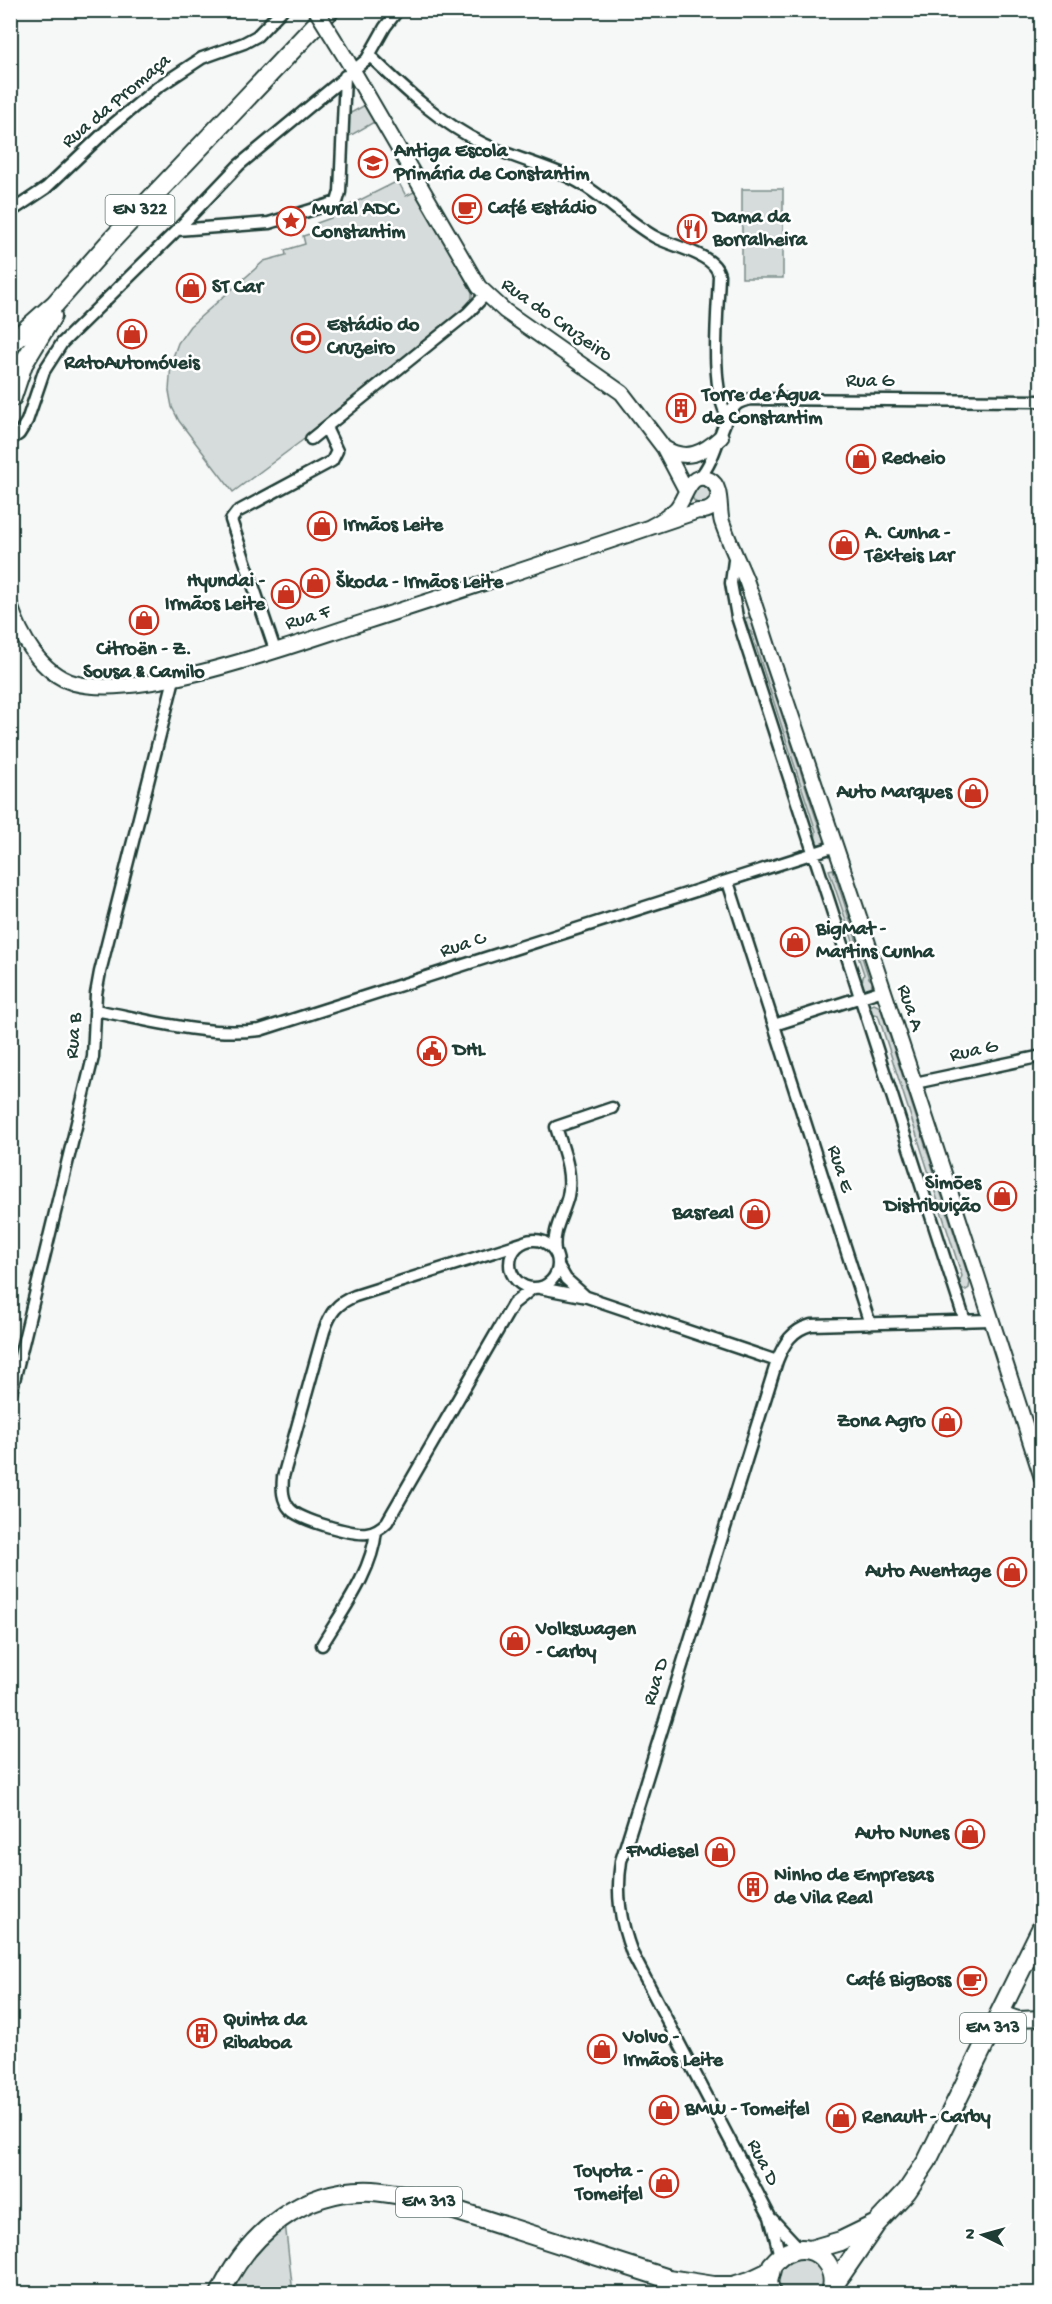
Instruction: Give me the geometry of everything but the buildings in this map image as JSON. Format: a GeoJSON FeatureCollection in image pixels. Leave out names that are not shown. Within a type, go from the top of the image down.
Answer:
{"type":"FeatureCollection","features":[{"type":"Feature","properties":{"kind":"main road","name":"EN 322"},"geometry":{"type":"LineString","coordinates":[[10,344],[66,291],[330,10]]}},
{"type":"Feature","properties":{"kind":"main road","name":"EN 322"},"geometry":{"type":"LineString","coordinates":[[11,397],[23,364],[66,291]]}},
{"type":"Feature","properties":{"kind":"main road","name":"EM 313"},"geometry":{"type":"LineString","coordinates":[[831,2291],[876,2224],[907,2191],[922,2170],[1041,1927]]}},
{"type":"Feature","properties":{"kind":"main road","name":"EM 313"},"geometry":{"type":"LineString","coordinates":[[220,2294],[244,2252],[272,2224],[314,2201],[341,2194],[371,2191],[414,2197],[669,2279],[714,2286],[733,2286],[750,2282],[770,2272]]}},
{"type":"Feature","properties":{"kind":"main road","name":"EM 313"},"geometry":{"type":"LineString","coordinates":[[780,2256],[790,2251],[805,2250],[841,2241],[876,2224]]}},
{"type":"Feature","properties":{"kind":"main road","name":"EM 313"},"geometry":{"type":"LineString","coordinates":[[805,2250],[826,2261],[833,2278],[831,2291]]}},
{"type":"Feature","properties":{"kind":"main road"},"geometry":{"type":"LineString","coordinates":[[771,2294],[768,2282],[770,2272],[772,2265],[780,2256]]}},
{"type":"Feature","properties":{"kind":"main road","name":"EM 313"},"geometry":{"type":"LineString","coordinates":[[669,2279],[697,2294]]}},
{"type":"Feature","properties":{"kind":"street","name":"Rua da Promaça"},"geometry":{"type":"LineString","coordinates":[[10,212],[46,188],[110,127],[158,87],[202,58],[257,36],[282,10]]}},
{"type":"Feature","properties":{"kind":"street","name":"Rua do Cruzeiro"},"geometry":{"type":"LineString","coordinates":[[316,10],[466,270],[485,295],[613,385],[631,403],[664,448]]}},
{"type":"Feature","properties":{"kind":"street"},"geometry":{"type":"LineString","coordinates":[[10,440],[19,434],[27,422],[44,371],[62,343],[254,151],[348,69],[370,56],[382,32],[398,10]]}},
{"type":"Feature","properties":{"kind":"street"},"geometry":{"type":"LineString","coordinates":[[370,56],[419,102],[468,135],[495,149],[573,179],[653,236],[713,262],[719,275],[717,383],[720,402],[728,417],[707,468],[698,478],[689,483],[686,493],[670,514],[648,528]]}},
{"type":"Feature","properties":{"kind":"street"},"geometry":{"type":"LineString","coordinates":[[177,230],[269,223],[337,202],[340,192],[348,69]]}},
{"type":"Feature","properties":{"kind":"street"},"geometry":{"type":"LineString","coordinates":[[311,439],[468,313],[485,295]]}},
{"type":"Feature","properties":{"kind":"street","name":"Rua G"},"geometry":{"type":"LineString","coordinates":[[728,417],[737,404],[750,399],[1041,401]]}},
{"type":"Feature","properties":{"kind":"street"},"geometry":{"type":"LineString","coordinates":[[275,650],[231,520],[237,512],[332,461],[337,451],[326,428]]}},
{"type":"Feature","properties":{"kind":"street"},"geometry":{"type":"LineString","coordinates":[[664,448],[677,454],[694,455],[721,437]]}},
{"type":"Feature","properties":{"kind":"street"},"geometry":{"type":"LineString","coordinates":[[721,437],[715,468],[720,513],[735,553],[731,583],[737,617],[862,997],[965,1321]]}},
{"type":"Feature","properties":{"kind":"street"},"geometry":{"type":"LineString","coordinates":[[664,448],[698,478],[710,480],[718,493]]}},
{"type":"Feature","properties":{"kind":"street"},"geometry":{"type":"LineString","coordinates":[[664,448],[690,506],[701,511],[718,528],[735,553]]}},
{"type":"Feature","properties":{"kind":"street"},"geometry":{"type":"LineString","coordinates":[[701,511],[713,508],[718,493]]}},
{"type":"Feature","properties":{"kind":"street","name":"Rua F"},"geometry":{"type":"LineString","coordinates":[[10,605],[18,626],[32,650],[50,669],[65,679],[82,684],[109,686],[174,678],[275,650],[701,511]]}},
{"type":"Feature","properties":{"kind":"street","name":"Rua A"},"geometry":{"type":"LineString","coordinates":[[735,553],[915,1083],[1041,1478]]}},
{"type":"Feature","properties":{"kind":"street","name":"Rua B"},"geometry":{"type":"LineString","coordinates":[[10,1397],[93,1057],[100,972],[174,678]]}},
{"type":"Feature","properties":{"kind":"street","name":"Rua C"},"geometry":{"type":"LineString","coordinates":[[95,1011],[205,1030],[233,1032],[260,1030],[836,846]]}},
{"type":"Feature","properties":{"kind":"street","name":"Rua E"},"geometry":{"type":"LineString","coordinates":[[728,882],[870,1324]]}},
{"type":"Feature","properties":{"kind":"street"},"geometry":{"type":"LineString","coordinates":[[774,1025],[883,990]]}},
{"type":"Feature","properties":{"kind":"street","name":"Rua G"},"geometry":{"type":"LineString","coordinates":[[915,1083],[1041,1056]]}},
{"type":"Feature","properties":{"kind":"street"},"geometry":{"type":"LineString","coordinates":[[586,1297],[566,1279],[555,1251],[555,1233],[565,1206],[570,1180],[556,1127],[612,1108]]}},
{"type":"Feature","properties":{"kind":"street"},"geometry":{"type":"LineString","coordinates":[[522,1243],[512,1254],[510,1267],[515,1279],[513,1304],[387,1522],[376,1530],[359,1533],[302,1517],[291,1509],[283,1495],[285,1471],[328,1320],[336,1307],[350,1298],[522,1243],[536,1239],[558,1222]]}},
{"type":"Feature","properties":{"kind":"street"},"geometry":{"type":"LineString","coordinates":[[536,1239],[543,1241],[555,1251]]}},
{"type":"Feature","properties":{"kind":"street"},"geometry":{"type":"LineString","coordinates":[[489,1254],[510,1267]]}},
{"type":"Feature","properties":{"kind":"street"},"geometry":{"type":"LineString","coordinates":[[513,1304],[536,1288],[552,1281],[559,1266]]}},
{"type":"Feature","properties":{"kind":"street"},"geometry":{"type":"LineString","coordinates":[[515,1279],[526,1286],[586,1297],[777,1361]]}},
{"type":"Feature","properties":{"kind":"street","name":"Rua D"},"geometry":{"type":"LineString","coordinates":[[770,2217],[632,1953],[622,1922],[617,1892],[621,1861],[777,1361],[788,1339],[804,1327],[990,1320]]}},
{"type":"Feature","properties":{"kind":"street"},"geometry":{"type":"LineString","coordinates":[[322,1645],[368,1564],[374,1550],[376,1530]]}},
{"type":"Feature","properties":{"kind":"street"},"geometry":{"type":"LineString","coordinates":[[1000,2013],[1018,2019],[1041,2018]]}},
{"type":"Feature","properties":{"kind":"street"},"geometry":{"type":"LineString","coordinates":[[770,2217],[805,2250]]}},
{"type":"Feature","properties":{"kind":"street"},"geometry":{"type":"LineString","coordinates":[[770,2217],[780,2256]]}},
{"type":"Feature","properties":{"kind":"shaded area"},"geometry":{"type":"Polygon","coordinates":[[[367,104],[376,121],[346,138],[347,115],[367,104]]]}},
{"type":"Feature","properties":{"kind":"shaded area","name":"Estádio do Cruzeiro"},"geometry":{"type":"Polygon","coordinates":[[[398,181],[406,196],[416,191],[472,292],[472,303],[319,428],[233,492],[179,421],[172,407],[169,391],[171,363],[178,343],[190,326],[264,261],[286,255],[285,250],[305,244],[303,236],[319,231],[317,223],[331,218],[329,211],[344,208],[398,181]]]}},
{"type":"Feature","properties":{"kind":"shaded area"},"geometry":{"type":"Polygon","coordinates":[[[742,189],[783,189],[783,278],[742,278],[742,189]]]}},
{"type":"Feature","properties":{"kind":"shaded area"},"geometry":{"type":"Polygon","coordinates":[[[701,486],[707,489],[710,495],[707,501],[701,504],[695,501],[692,495],[695,489],[701,486]]]}},
{"type":"Feature","properties":{"kind":"shaded area"},"geometry":{"type":"Polygon","coordinates":[[[749,617],[753,621],[754,631],[820,830],[825,837],[822,845],[815,843],[816,831],[751,632],[746,629],[743,619],[749,617]]]}},
{"type":"Feature","properties":{"kind":"shaded area"},"geometry":{"type":"Polygon","coordinates":[[[833,869],[869,978],[872,981],[872,987],[865,989],[861,985],[864,974],[829,870],[833,869]]]}},
{"type":"Feature","properties":{"kind":"shaded area"},"geometry":{"type":"Polygon","coordinates":[[[874,1004],[880,1007],[970,1282],[966,1290],[961,1290],[958,1286],[962,1276],[878,1015],[870,1013],[870,1006],[874,1004]]]}},
{"type":"Feature","properties":{"kind":"shaded area"},"geometry":{"type":"Polygon","coordinates":[[[285,2223],[293,2293],[228,2294],[243,2265],[285,2223]]]}},
{"type":"Feature","properties":{"kind":"shaded area"},"geometry":{"type":"Polygon","coordinates":[[[800,2256],[813,2260],[821,2268],[825,2280],[822,2293],[779,2293],[776,2279],[779,2269],[800,2256]]]}},
{"type":"Feature","properties":{"kind":"place","name":"Antiga Escola Primária de Constantim"},"geometry":{"type":"Point","coordinates":[373,163]}},
{"type":"Feature","properties":{"kind":"place","name":"Café Estádio"},"geometry":{"type":"Point","coordinates":[467,209]}},
{"type":"Feature","properties":{"kind":"place","name":"Mural ADC Constantim"},"geometry":{"type":"Point","coordinates":[291,221]}},
{"type":"Feature","properties":{"kind":"place","name":"Dama da Borralheira"},"geometry":{"type":"Point","coordinates":[692,229]}},
{"type":"Feature","properties":{"kind":"place","name":"ST Car"},"geometry":{"type":"Point","coordinates":[191,288]}},
{"type":"Feature","properties":{"kind":"place","name":"RatoAutomóveis"},"geometry":{"type":"Point","coordinates":[132,334]}},
{"type":"Feature","properties":{"kind":"place","name":"Estádio do Cruzeiro"},"geometry":{"type":"Point","coordinates":[306,338]}},
{"type":"Feature","properties":{"kind":"place","name":"Torre de Água de Constantim"},"geometry":{"type":"Point","coordinates":[681,408]}},
{"type":"Feature","properties":{"kind":"place","name":"Recheio"},"geometry":{"type":"Point","coordinates":[861,459]}},
{"type":"Feature","properties":{"kind":"place","name":"Irmãos Leite"},"geometry":{"type":"Point","coordinates":[322,526]}},
{"type":"Feature","properties":{"kind":"place","name":"A. Cunha - Têxteis Lar"},"geometry":{"type":"Point","coordinates":[844,545]}},
{"type":"Feature","properties":{"kind":"place","name":"Škoda - Irmãos Leite"},"geometry":{"type":"Point","coordinates":[315,583]}},
{"type":"Feature","properties":{"kind":"place","name":"Hyundai - Irmãos Leite"},"geometry":{"type":"Point","coordinates":[286,594]}},
{"type":"Feature","properties":{"kind":"place","name":"Citroën - Z. Sousa & Camilo"},"geometry":{"type":"Point","coordinates":[144,620]}},
{"type":"Feature","properties":{"kind":"place","name":"Auto Marques"},"geometry":{"type":"Point","coordinates":[973,793]}},
{"type":"Feature","properties":{"kind":"place","name":"BigMat - Martins Cunha"},"geometry":{"type":"Point","coordinates":[795,942]}},
{"type":"Feature","properties":{"kind":"place","name":"DHL"},"geometry":{"type":"Point","coordinates":[432,1051]}},
{"type":"Feature","properties":{"kind":"place","name":"Simões Distribuição"},"geometry":{"type":"Point","coordinates":[1002,1196]}},
{"type":"Feature","properties":{"kind":"place","name":"Basreal"},"geometry":{"type":"Point","coordinates":[755,1214]}},
{"type":"Feature","properties":{"kind":"place","name":"Zona Agro"},"geometry":{"type":"Point","coordinates":[947,1422]}},
{"type":"Feature","properties":{"kind":"place","name":"Auto Aventage"},"geometry":{"type":"Point","coordinates":[1012,1572]}},
{"type":"Feature","properties":{"kind":"place","name":"Volkswagen - Carby"},"geometry":{"type":"Point","coordinates":[515,1641]}},
{"type":"Feature","properties":{"kind":"place","name":"Auto Nunes"},"geometry":{"type":"Point","coordinates":[970,1834]}},
{"type":"Feature","properties":{"kind":"place","name":"FMdiesel"},"geometry":{"type":"Point","coordinates":[720,1852]}},
{"type":"Feature","properties":{"kind":"place","name":"Ninho de Empresas de Vila Real"},"geometry":{"type":"Point","coordinates":[753,1887]}},
{"type":"Feature","properties":{"kind":"place","name":"Café BigBoss"},"geometry":{"type":"Point","coordinates":[972,1981]}},
{"type":"Feature","properties":{"kind":"place","name":"Quinta da Ribaboa"},"geometry":{"type":"Point","coordinates":[202,2033]}},
{"type":"Feature","properties":{"kind":"place","name":"Volvo - Irmãos Leite"},"geometry":{"type":"Point","coordinates":[602,2049]}},
{"type":"Feature","properties":{"kind":"place","name":"BMW - Tomeifel"},"geometry":{"type":"Point","coordinates":[664,2110]}},
{"type":"Feature","properties":{"kind":"place","name":"Renault - Carby"},"geometry":{"type":"Point","coordinates":[841,2118]}},
{"type":"Feature","properties":{"kind":"place","name":"Toyota - Tomeifel"},"geometry":{"type":"Point","coordinates":[664,2183]}}]}
